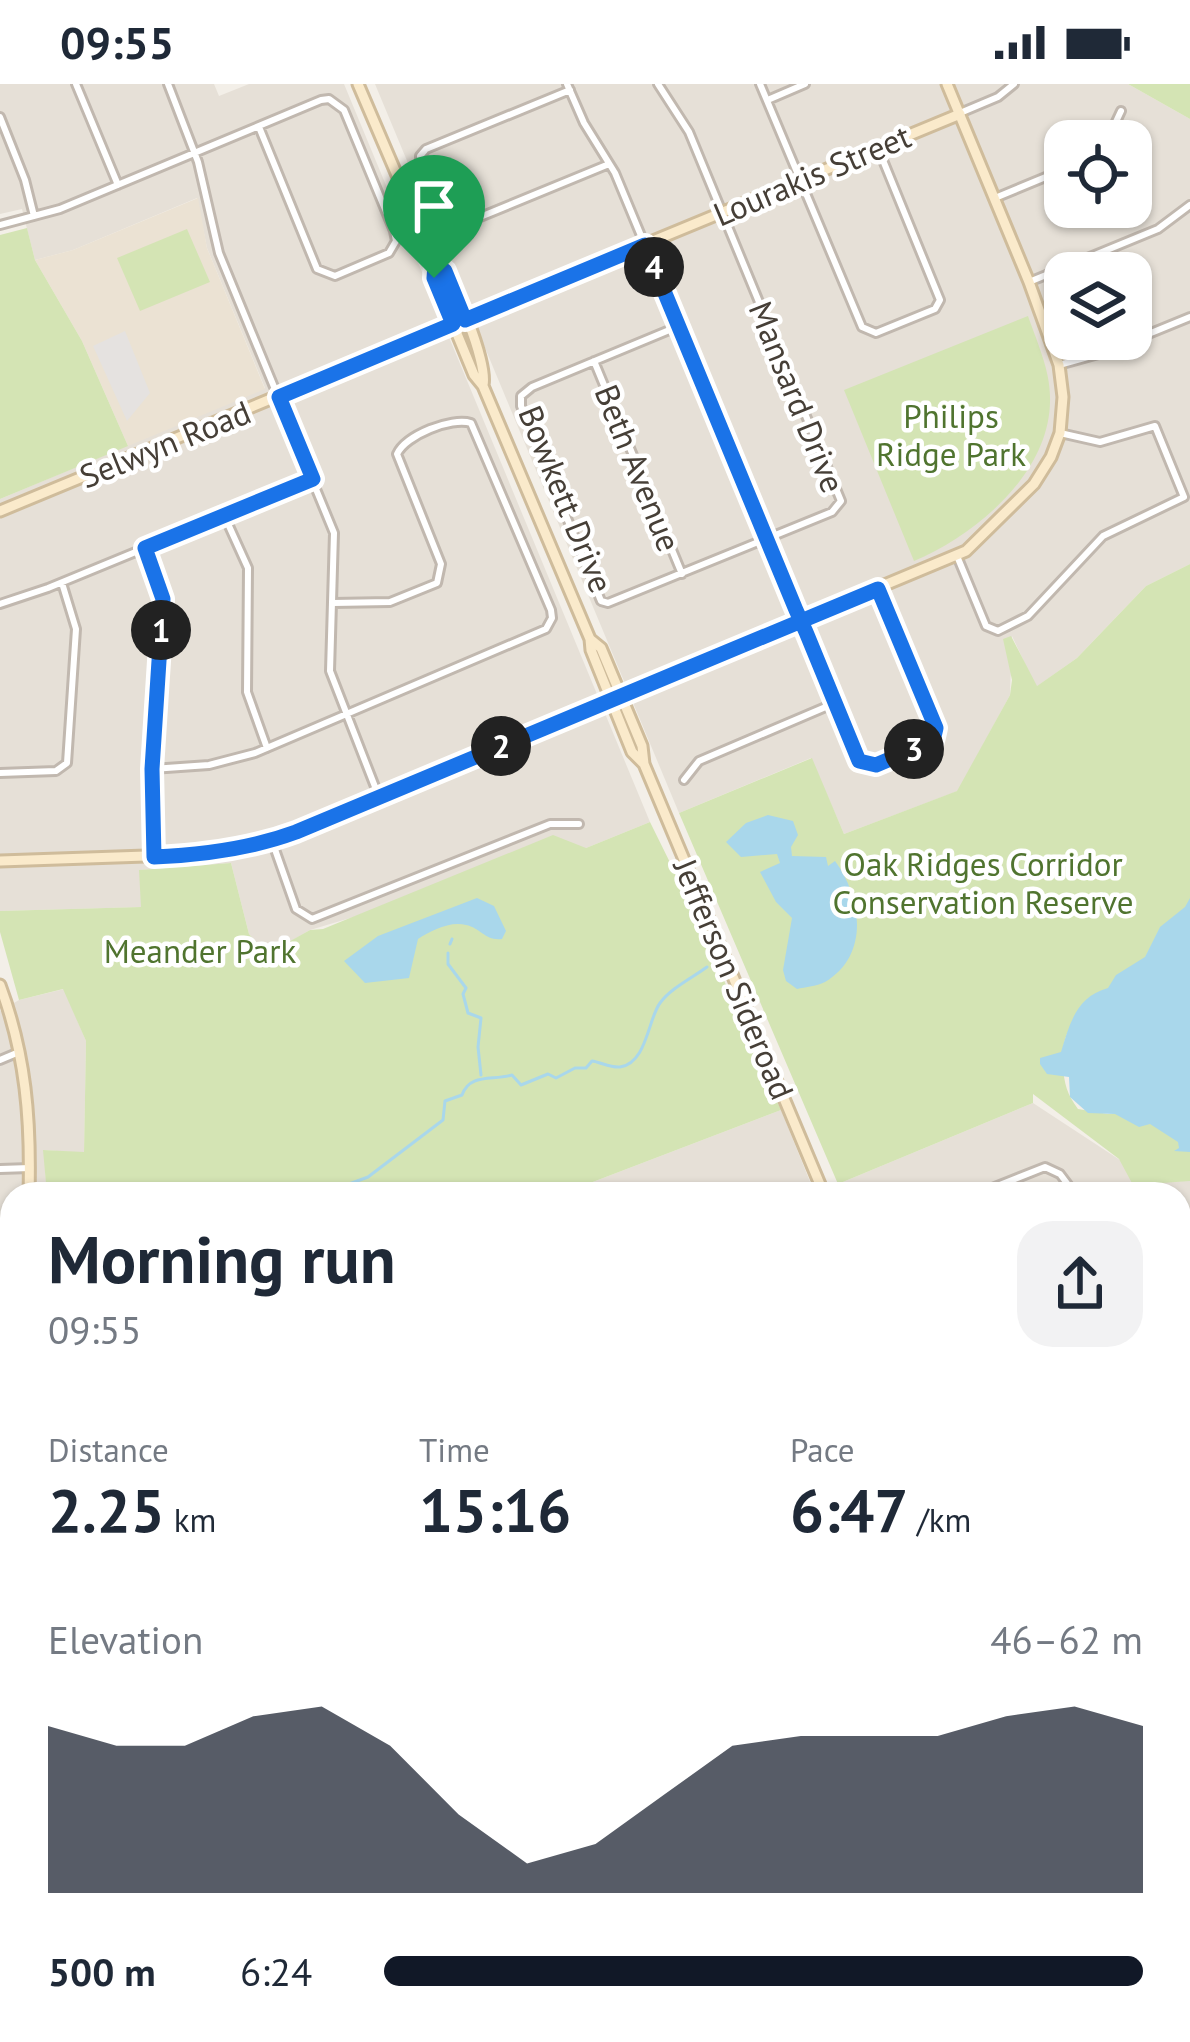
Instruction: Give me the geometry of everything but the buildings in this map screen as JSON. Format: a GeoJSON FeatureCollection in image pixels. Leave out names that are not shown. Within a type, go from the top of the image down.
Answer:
{"type":"FeatureCollection","features":[{"type":"Feature","properties":{"kind":"street"},"geometry":{"type":"LineString","coordinates":[[76,84],[118,185]]}},
{"type":"Feature","properties":{"kind":"street"},"geometry":{"type":"LineString","coordinates":[[168,84],[195,152],[219,253],[334,533],[330,671],[379,797]]}},
{"type":"Feature","properties":{"kind":"street","name":"Jefferson Sideroad"},"geometry":{"type":"LineString","coordinates":[[358,84],[435,264],[434,278],[474,375],[483,386],[591,650],[616,698],[632,752],[644,764],[819,1182]]}},
{"type":"Feature","properties":{"kind":"street"},"geometry":{"type":"LineString","coordinates":[[658,84],[688,132],[722,213]]}},
{"type":"Feature","properties":{"kind":"street"},"geometry":{"type":"LineString","coordinates":[[760,84],[862,327],[876,333],[935,308],[940,300],[878,148]]}},
{"type":"Feature","properties":{"kind":"street"},"geometry":{"type":"LineString","coordinates":[[768,99],[805,84]]}},
{"type":"Feature","properties":{"kind":"street"},"geometry":{"type":"LineString","coordinates":[[0,861],[154,857],[221,852],[272,841],[957,556],[988,531],[1034,484],[1060,434],[1063,397],[1059,365],[1029,282],[947,84]]}},
{"type":"Feature","properties":{"kind":"street"},"geometry":{"type":"LineString","coordinates":[[960,114],[998,98],[1015,84]]}},
{"type":"Feature","properties":{"kind":"street"},"geometry":{"type":"LineString","coordinates":[[609,164],[454,227],[443,219],[420,163],[426,149],[568,87],[609,164],[645,245],[864,765],[876,765],[933,741],[937,735],[878,589]]}},
{"type":"Feature","properties":{"kind":"street"},"geometry":{"type":"LineString","coordinates":[[0,225],[118,185],[320,100],[339,103],[394,231],[396,241],[389,253],[335,276],[317,269],[259,127]]}},
{"type":"Feature","properties":{"kind":"street"},"geometry":{"type":"LineString","coordinates":[[1117,120],[1121,111]]}},
{"type":"Feature","properties":{"kind":"street","name":"Lourakis Street"},"geometry":{"type":"LineString","coordinates":[[465,320],[960,114]]}},
{"type":"Feature","properties":{"kind":"street"},"geometry":{"type":"LineString","coordinates":[[0,117],[26,180],[34,216]]}},
{"type":"Feature","properties":{"kind":"street"},"geometry":{"type":"LineString","coordinates":[[995,199],[1044,178]]}},
{"type":"Feature","properties":{"kind":"street"},"geometry":{"type":"LineString","coordinates":[[1029,282],[1158,229],[1190,205]]}},
{"type":"Feature","properties":{"kind":"street","name":"Mansard Drive"},"geometry":{"type":"LineString","coordinates":[[722,213],[841,501],[832,512],[767,539]]}},
{"type":"Feature","properties":{"kind":"street","name":"Jefferson Sideroad"},"geometry":{"type":"LineString","coordinates":[[435,264],[445,271],[486,371],[483,386]]}},
{"type":"Feature","properties":{"kind":"street"},"geometry":{"type":"LineString","coordinates":[[1059,365],[1190,317]]}},
{"type":"Feature","properties":{"kind":"street","name":"Selwyn Road"},"geometry":{"type":"LineString","coordinates":[[3,511],[465,320]]}},
{"type":"Feature","properties":{"kind":"street","name":"Bowkett Drive"},"geometry":{"type":"LineString","coordinates":[[679,326],[532,387],[520,400],[601,601],[615,602],[767,539]]}},
{"type":"Feature","properties":{"kind":"street","name":"Beth Avenue"},"geometry":{"type":"LineString","coordinates":[[594,361],[682,575]]}},
{"type":"Feature","properties":{"kind":"street"},"geometry":{"type":"LineString","coordinates":[[152,769],[209,764],[267,748],[550,624],[551,610],[471,423],[458,420],[404,442],[397,454],[441,564],[437,583],[390,602],[333,603]]}},
{"type":"Feature","properties":{"kind":"street"},"geometry":{"type":"LineString","coordinates":[[957,556],[986,626],[998,631],[1028,616],[1103,536],[1184,497],[1154,426],[1100,442],[1060,434]]}},
{"type":"Feature","properties":{"kind":"street"},"geometry":{"type":"LineString","coordinates":[[0,604],[313,479]]}},
{"type":"Feature","properties":{"kind":"street"},"geometry":{"type":"LineString","coordinates":[[224,515],[248,568],[244,670],[267,748]]}},
{"type":"Feature","properties":{"kind":"street"},"geometry":{"type":"LineString","coordinates":[[145,548],[163,599],[152,769],[154,857]]}},
{"type":"Feature","properties":{"kind":"street"},"geometry":{"type":"LineString","coordinates":[[0,773],[56,771],[67,763],[76,628],[62,583]]}},
{"type":"Feature","properties":{"kind":"street"},"geometry":{"type":"LineString","coordinates":[[683,780],[699,761],[835,703]]}},
{"type":"Feature","properties":{"kind":"street"},"geometry":{"type":"LineString","coordinates":[[272,841],[296,909],[312,919],[550,824],[579,824]]}},
{"type":"Feature","properties":{"kind":"street"},"geometry":{"type":"LineString","coordinates":[[0,985],[22,1051],[30,1105],[29,1182]]}},
{"type":"Feature","properties":{"kind":"street"},"geometry":{"type":"LineString","coordinates":[[0,1060],[22,1051]]}},
{"type":"Feature","properties":{"kind":"street"},"geometry":{"type":"LineString","coordinates":[[1007,1182],[1045,1167],[1066,1182]]}},
{"type":"Feature","properties":{"kind":"street"},"geometry":{"type":"LineString","coordinates":[[0,1169],[30,1168]]}},
{"type":"Feature","properties":{"kind":"shaded area"},"geometry":{"type":"Polygon","coordinates":[[[0,84],[214,84],[219,96],[249,84],[344,84],[650,822],[586,848],[310,930],[267,955],[249,934],[231,863],[140,870],[142,907],[0,911],[0,499],[265,388],[207,248],[197,198],[73,250],[35,260],[22,209],[0,214],[0,84]]]}},
{"type":"Feature","properties":{"kind":"shaded area"},"geometry":{"type":"Polygon","coordinates":[[[375,84],[1128,84],[1190,119],[1190,564],[1146,586],[1077,658],[1036,687],[1012,636],[1010,695],[958,791],[844,834],[811,758],[679,813],[375,84]]]}},
{"type":"Feature","properties":{"kind":"shaded area"},"geometry":{"type":"Polygon","coordinates":[[[198,198],[207,248],[265,389],[128,446],[82,341],[35,260],[73,250],[198,198]]]}},
{"type":"Feature","properties":{"kind":"shaded area"},"geometry":{"type":"Polygon","coordinates":[[[125,331],[150,393],[127,421],[93,346],[125,331]]]}},
{"type":"Feature","properties":{"kind":"shaded area"},"geometry":{"type":"Polygon","coordinates":[[[64,989],[86,1041],[84,1153],[44,1150],[46,1182],[0,1182],[0,1011],[19,1000],[64,989]]]}},
{"type":"Feature","properties":{"kind":"shaded area"},"geometry":{"type":"Polygon","coordinates":[[[1033,1103],[1120,1160],[1190,1177],[1190,1182],[843,1182],[1033,1103]]]}},
{"type":"Feature","properties":{"kind":"shaded area"},"geometry":{"type":"Polygon","coordinates":[[[781,1110],[810,1182],[593,1182],[781,1110]]]}},
{"type":"Feature","properties":{"kind":"green space"},"geometry":{"type":"Polygon","coordinates":[[[1128,84],[1190,84],[1190,119],[1128,84]]]}},
{"type":"Feature","properties":{"kind":"green space"},"geometry":{"type":"Polygon","coordinates":[[[27,228],[35,260],[82,341],[128,446],[0,499],[0,235],[27,228]]]}},
{"type":"Feature","properties":{"kind":"green space"},"geometry":{"type":"Polygon","coordinates":[[[187,229],[210,282],[140,311],[117,258],[187,229]]]}},
{"type":"Feature","properties":{"kind":"green space","name":"Philips Ridge Park"},"geometry":{"type":"Polygon","coordinates":[[[1028,316],[1050,397],[1038,451],[1024,475],[985,517],[914,561],[844,390],[1028,316]]]}},
{"type":"Feature","properties":{"kind":"green space","name":"Oak Ridges Corridor Conservation Reserve"},"geometry":{"type":"Polygon","coordinates":[[[1190,564],[1190,907],[1140,964],[1074,1021],[1063,1048],[1063,1065],[1067,1088],[1078,1109],[1134,1112],[1190,1131],[1190,1181],[1131,1182],[1119,1159],[1033,1094],[1033,1103],[837,1182],[679,813],[812,758],[844,834],[957,791],[1010,695],[1012,680],[1003,639],[1011,636],[1037,686],[1077,658],[1146,586],[1190,564]]]}},
{"type":"Feature","properties":{"kind":"green space","name":"Meander Park"},"geometry":{"type":"Polygon","coordinates":[[[650,822],[781,1110],[593,1182],[46,1182],[43,1150],[84,1152],[86,1041],[63,989],[19,1000],[0,932],[0,911],[141,907],[139,870],[231,863],[249,934],[267,954],[310,930],[323,929],[553,835],[586,848],[650,822]]]}},
{"type":"Feature","properties":{"kind":"water"},"geometry":{"type":"Polygon","coordinates":[[[768,815],[793,821],[798,835],[792,856],[826,857],[828,866],[835,861],[851,891],[857,924],[850,957],[819,984],[797,989],[786,981],[783,970],[792,918],[776,902],[760,872],[780,863],[777,854],[741,857],[726,842],[746,823],[768,815]]]}},
{"type":"Feature","properties":{"kind":"water"},"geometry":{"type":"Polygon","coordinates":[[[477,898],[494,906],[506,931],[502,939],[460,924],[434,930],[418,939],[409,978],[365,983],[344,961],[378,936],[477,898]]]}},
{"type":"Feature","properties":{"kind":"water"},"geometry":{"type":"Polygon","coordinates":[[[1190,898],[1190,1152],[1174,1151],[1178,1142],[1150,1124],[1139,1127],[1115,1114],[1088,1113],[1070,1097],[1069,1077],[1047,1074],[1040,1058],[1061,1052],[1081,1005],[1145,957],[1160,927],[1190,898]]]}},
{"type":"Feature","properties":{"kind":"waterway"},"geometry":{"type":"LineString","coordinates":[[450,944],[452,939]]}},
{"type":"Feature","properties":{"kind":"waterway"},"geometry":{"type":"LineString","coordinates":[[448,953],[448,964],[466,988],[468,1013],[481,1018],[481,1075]]}},
{"type":"Feature","properties":{"kind":"waterway"},"geometry":{"type":"LineString","coordinates":[[354,1182],[368,1177],[443,1120],[445,1101],[462,1095],[470,1083],[512,1075],[521,1085],[548,1074],[556,1078],[586,1068],[592,1061],[617,1067],[629,1064],[641,1049],[660,1003],[707,967]]}},
{"type":"Feature","properties":{"kind":"route"},"geometry":{"type":"LineString","coordinates":[[434,278],[435,264],[445,271],[465,320],[645,245],[796,610],[801,621],[806,632],[859,761],[876,765],[933,741],[936,728],[878,589],[801,621],[621,696],[296,832],[272,841],[221,852],[154,857],[152,769],[163,599],[145,548],[313,479],[279,397],[453,324],[434,278]]}}]}
